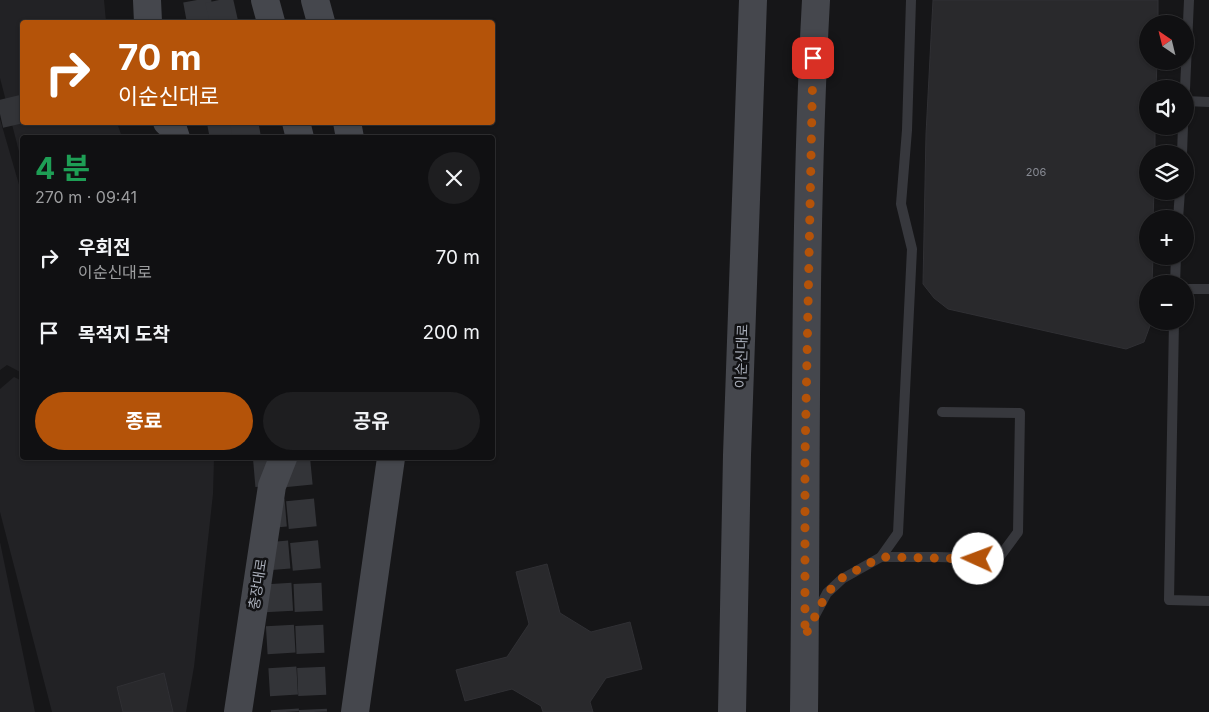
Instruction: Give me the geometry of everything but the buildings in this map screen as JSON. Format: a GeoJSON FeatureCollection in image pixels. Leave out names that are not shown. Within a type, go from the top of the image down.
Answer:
{"type":"FeatureCollection","features":[{"type":"Feature","properties":{"kind":"street"},"geometry":{"type":"LineString","coordinates":[[147,0],[148,20]]}},
{"type":"Feature","properties":{"kind":"street"},"geometry":{"type":"LineString","coordinates":[[266,0],[271,20]]}},
{"type":"Feature","properties":{"kind":"street"},"geometry":{"type":"LineString","coordinates":[[315,0],[320,20]]}},
{"type":"Feature","properties":{"kind":"street","name":"이순신대로"},"geometry":{"type":"LineString","coordinates":[[732,712],[737,446],[753,0]]}},
{"type":"Feature","properties":{"kind":"street"},"geometry":{"type":"LineString","coordinates":[[804,712],[805,428],[811,96],[816,0]]}},
{"type":"Feature","properties":{"kind":"street"},"geometry":{"type":"LineString","coordinates":[[268,460],[272,486]]}},
{"type":"Feature","properties":{"kind":"street","name":"충장대로"},"geometry":{"type":"LineString","coordinates":[[238,712],[272,486],[282,460]]}},
{"type":"Feature","properties":{"kind":"street"},"geometry":{"type":"LineString","coordinates":[[355,712],[391,460]]}},
{"type":"Feature","properties":{"kind":"lane"},"geometry":{"type":"LineString","coordinates":[[805,636],[827,593],[842,578],[881,557],[898,533],[912,249],[901,204],[907,130],[910,0]]}},
{"type":"Feature","properties":{"kind":"lane"},"geometry":{"type":"LineString","coordinates":[[1186,80],[1190,0]]}},
{"type":"Feature","properties":{"kind":"lane"},"geometry":{"type":"LineString","coordinates":[[1194,101],[1209,102]]}},
{"type":"Feature","properties":{"kind":"lane"},"geometry":{"type":"LineString","coordinates":[[1194,289],[1209,289]]}},
{"type":"Feature","properties":{"kind":"lane"},"geometry":{"type":"LineString","coordinates":[[1174,330],[1169,600],[1209,602]]}},
{"type":"Feature","properties":{"kind":"lane"},"geometry":{"type":"LineString","coordinates":[[881,557],[998,560],[1018,532],[1020,413],[942,412]]}},
{"type":"Feature","properties":{"kind":"shaded area"},"geometry":{"type":"Polygon","coordinates":[[[0,0],[104,0],[106,20],[20,20],[20,125],[118,125],[121,135],[20,135],[20,155],[0,78],[0,0]]]}},
{"type":"Feature","properties":{"kind":"shaded area"},"geometry":{"type":"Polygon","coordinates":[[[0,119],[20,188],[20,372],[7,365],[0,370],[0,119]]]}},
{"type":"Feature","properties":{"kind":"shaded area"},"geometry":{"type":"Polygon","coordinates":[[[14,377],[20,380],[20,460],[214,460],[213,494],[194,667],[186,712],[52,712],[0,512],[0,389],[14,377]]]}},
{"type":"Feature","properties":{"kind":"shaded area"},"geometry":{"type":"Polygon","coordinates":[[[0,542],[35,712],[0,712],[0,542]]]}},
{"type":"Feature","properties":{"kind":"tunnel"},"geometry":{"type":"LineString","coordinates":[[197,0],[201,20]]}},
{"type":"Feature","properties":{"kind":"tunnel"},"geometry":{"type":"LineString","coordinates":[[219,0],[224,20]]}},
{"type":"Feature","properties":{"kind":"tunnel"},"geometry":{"type":"LineString","coordinates":[[0,114],[20,109]]}},
{"type":"Feature","properties":{"kind":"tunnel"},"geometry":{"type":"LineString","coordinates":[[222,125],[223,135]]}},
{"type":"Feature","properties":{"kind":"tunnel"},"geometry":{"type":"LineString","coordinates":[[245,125],[246,135]]}},
{"type":"Feature","properties":{"kind":"tunnel"},"geometry":{"type":"LineString","coordinates":[[267,460],[277,576],[285,712]]}},
{"type":"Feature","properties":{"kind":"tunnel"},"geometry":{"type":"LineString","coordinates":[[296,460],[307,572],[313,712]]}},
{"type":"Feature","properties":{"kind":"route"},"geometry":{"type":"LineString","coordinates":[[813,58],[805,457],[805,636],[827,593],[842,578],[881,557],[978,559]]}}]}
